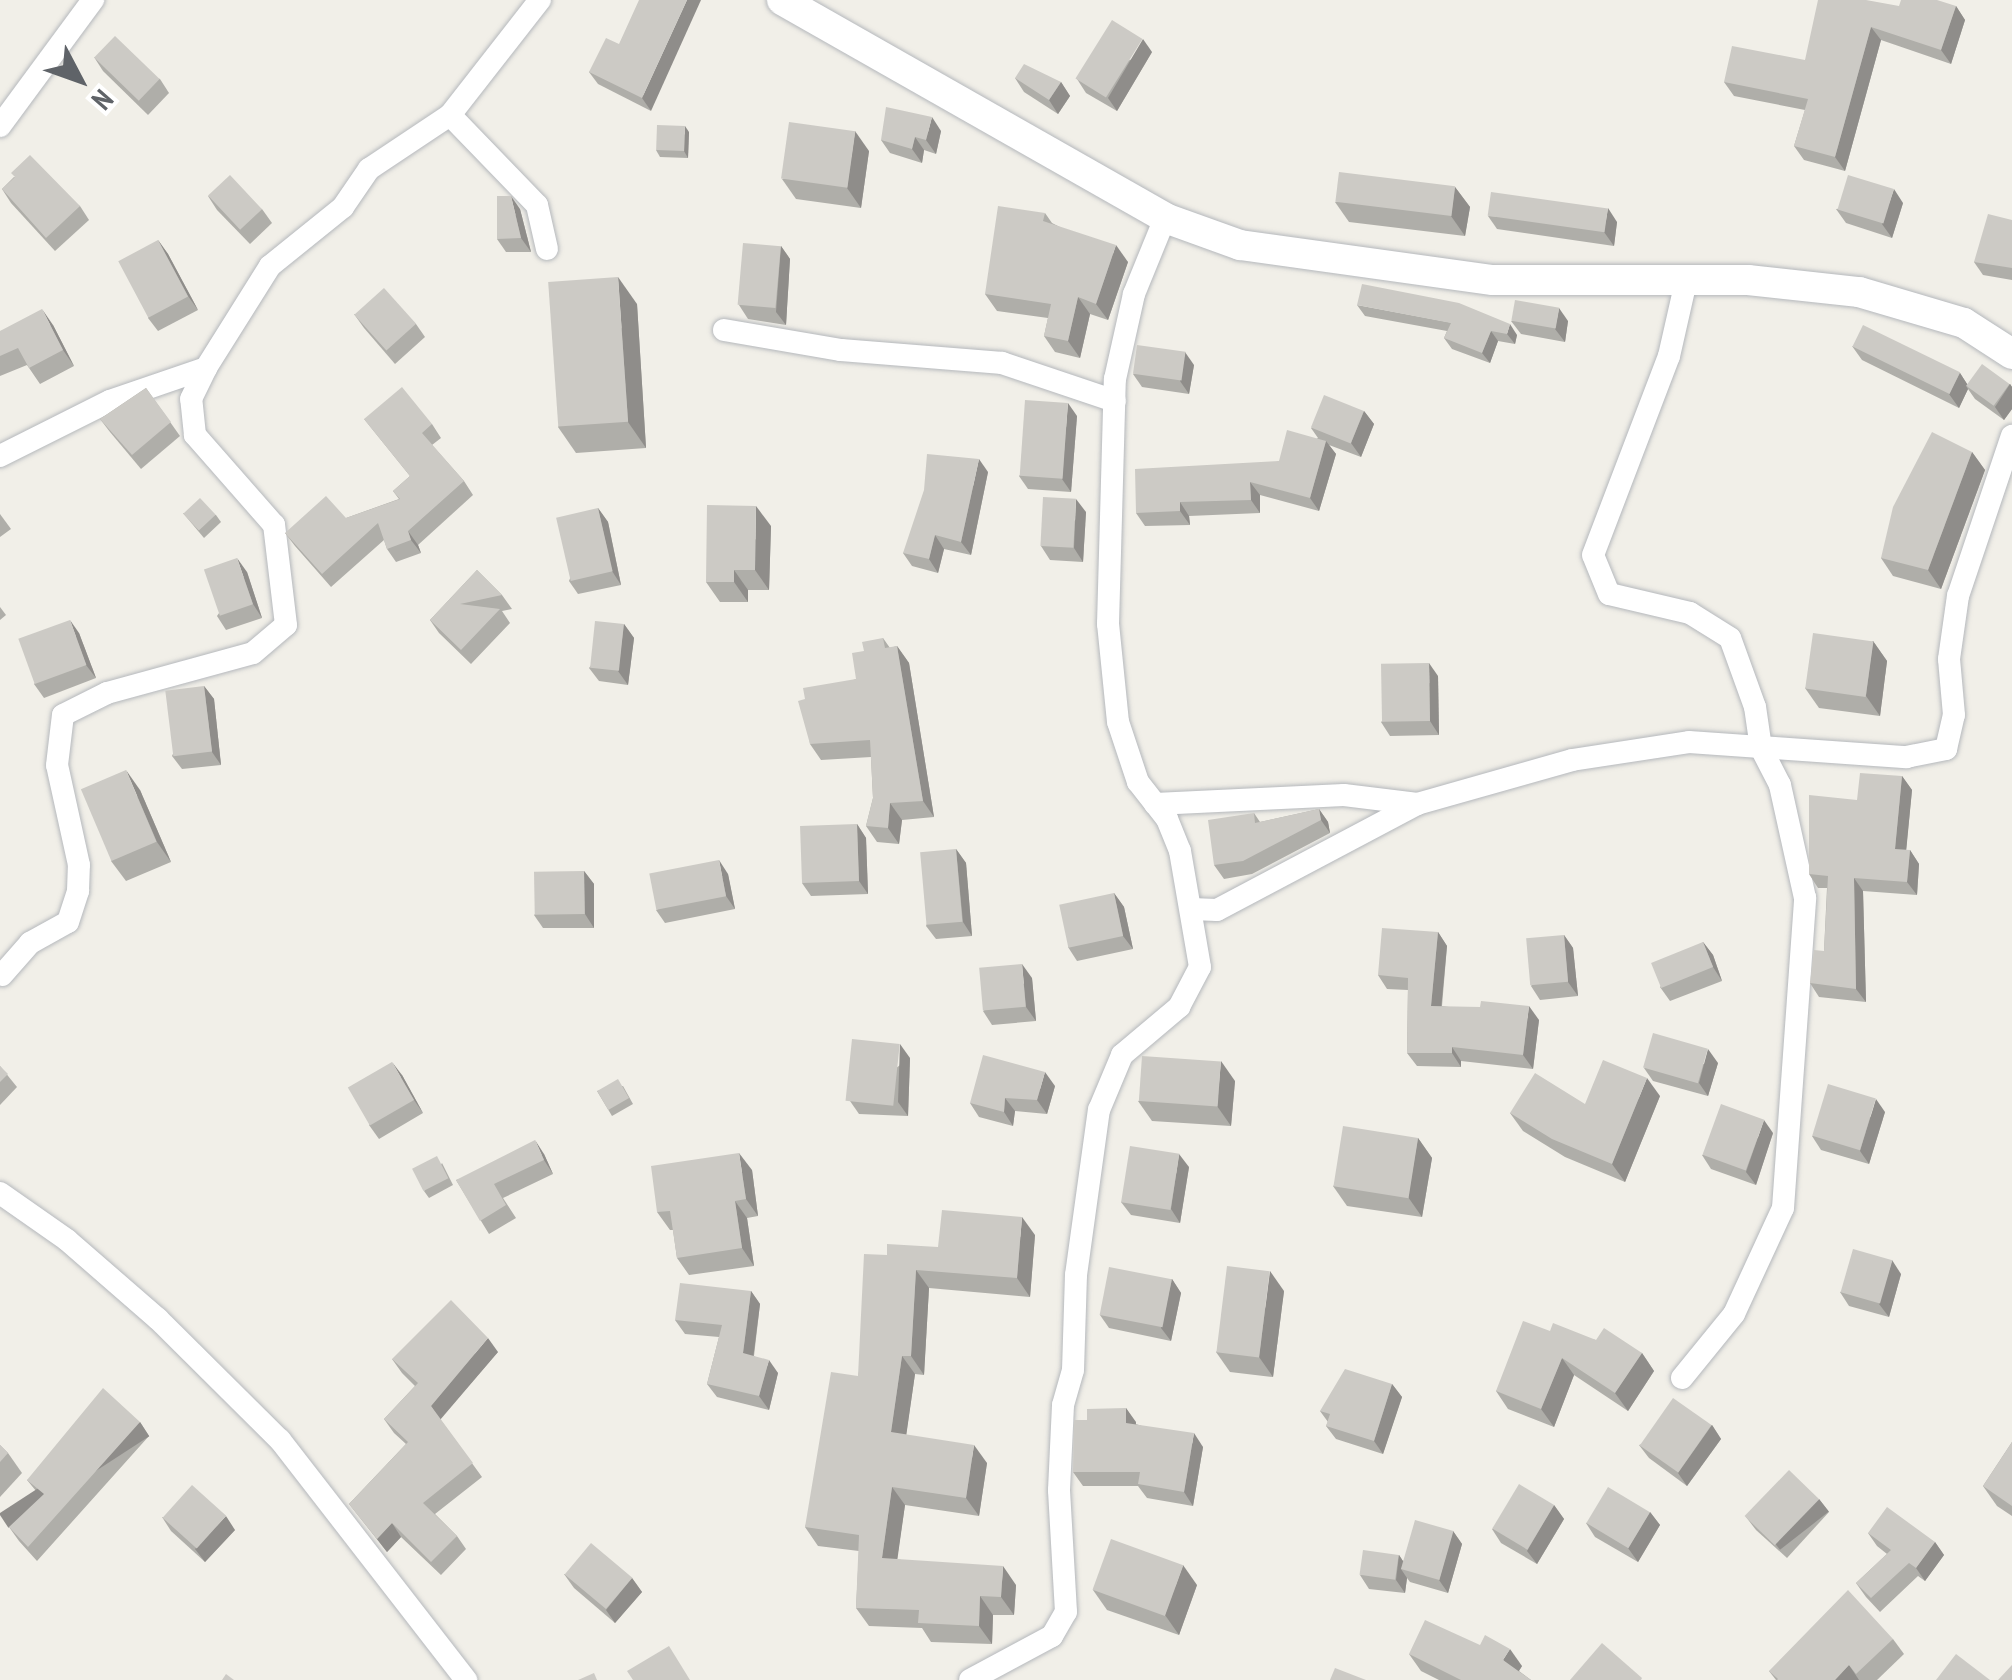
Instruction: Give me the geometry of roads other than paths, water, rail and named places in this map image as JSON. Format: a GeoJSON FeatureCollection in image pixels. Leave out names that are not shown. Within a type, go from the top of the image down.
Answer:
{"type":"FeatureCollection","features":[{"type":"Feature","properties":{"kind":"street"},"geometry":{"type":"LineString","coordinates":[[0,126],[93,0]]}},
{"type":"Feature","properties":{"kind":"street"},"geometry":{"type":"LineString","coordinates":[[2,975],[30,943],[68,922],[78,891],[79,866],[56,765],[63,715],[107,693],[253,653],[286,625],[274,525],[194,435],[191,400],[206,368],[270,266],[343,207],[370,169],[450,114],[540,0]]}},
{"type":"Feature","properties":{"kind":"street"},"geometry":{"type":"LineString","coordinates":[[782,0],[1165,218],[1240,245],[1493,280],[1686,280],[1860,292],[1964,323],[2012,354]]}},
{"type":"Feature","properties":{"kind":"street"},"geometry":{"type":"LineString","coordinates":[[450,114],[537,204],[547,249]]}},
{"type":"Feature","properties":{"kind":"street"},"geometry":{"type":"LineString","coordinates":[[970,1680],[1052,1636],[1066,1612],[1059,1490],[1063,1405],[1073,1370],[1076,1275],[1099,1110],[1122,1055],[1179,1006],[1200,967],[1180,851],[1156,804],[1138,782],[1122,736],[1108,624],[1115,401],[1134,294],[1165,218]]}},
{"type":"Feature","properties":{"kind":"street"},"geometry":{"type":"LineString","coordinates":[[1682,1378],[1734,1314],[1784,1208],[1805,898],[1780,786],[1760,748],[1756,707],[1730,638],[1690,613],[1609,594],[1593,554],[1668,356],[1686,280]]}},
{"type":"Feature","properties":{"kind":"street"},"geometry":{"type":"LineString","coordinates":[[724,330],[841,350],[1002,362],[1115,401]]}},
{"type":"Feature","properties":{"kind":"street"},"geometry":{"type":"LineString","coordinates":[[0,456],[110,401],[206,368]]}},
{"type":"Feature","properties":{"kind":"street"},"geometry":{"type":"LineString","coordinates":[[1190,910],[1216,910],[1417,804],[1572,760],[1689,742],[1906,757],[1946,749],[1954,715],[1949,659],[1958,596],[2012,436]]}},
{"type":"Feature","properties":{"kind":"street"},"geometry":{"type":"LineString","coordinates":[[1156,804],[1344,795],[1417,804]]}},
{"type":"Feature","properties":{"kind":"street"},"geometry":{"type":"LineString","coordinates":[[0,1193],[67,1240],[158,1319],[280,1440],[466,1680]]}}]}
